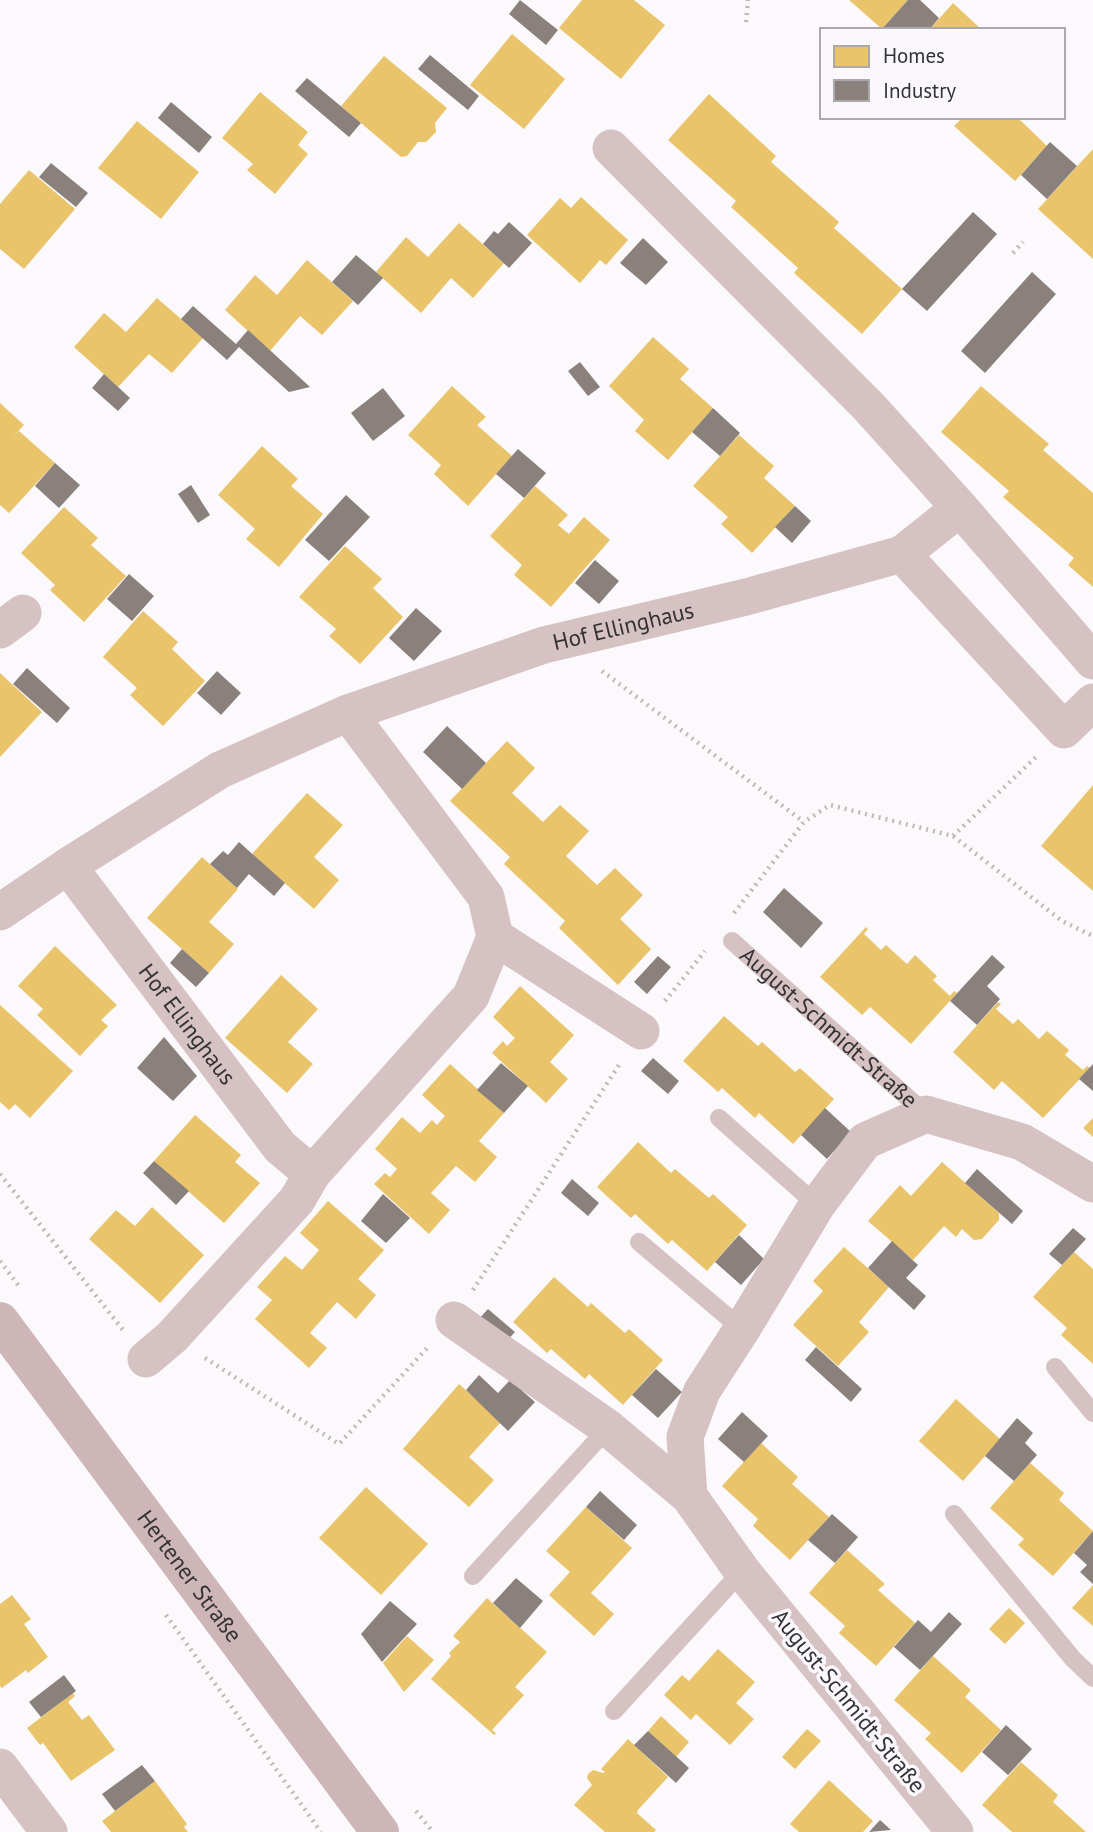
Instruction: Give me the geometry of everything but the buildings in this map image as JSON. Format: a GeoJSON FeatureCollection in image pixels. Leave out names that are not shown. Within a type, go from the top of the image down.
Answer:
{"type":"FeatureCollection","features":[{"type":"Feature","properties":{"kind":"main road","name":"Hertener Straße"},"geometry":{"type":"LineString","coordinates":[[0,1321],[380,1832]]}},
{"type":"Feature","properties":{"kind":"street"},"geometry":{"type":"LineString","coordinates":[[611,148],[870,408],[1093,661]]}},
{"type":"Feature","properties":{"kind":"street","name":"Hof Ellinghaus"},"geometry":{"type":"LineString","coordinates":[[0,912],[220,770],[348,713],[562,641],[746,597],[902,554],[960,509]]}},
{"type":"Feature","properties":{"kind":"street"},"geometry":{"type":"LineString","coordinates":[[902,554],[1064,730],[1093,702]]}},
{"type":"Feature","properties":{"kind":"street"},"geometry":{"type":"LineString","coordinates":[[159,1348],[297,1200],[312,1174],[471,996],[495,937],[486,897],[348,713]]}},
{"type":"Feature","properties":{"kind":"street","name":"Hof Ellinghaus"},"geometry":{"type":"LineString","coordinates":[[68,866],[280,1147],[312,1174]]}},
{"type":"Feature","properties":{"kind":"street"},"geometry":{"type":"LineString","coordinates":[[495,937],[641,1031]]}},
{"type":"Feature","properties":{"kind":"street","name":"August-Schmidt-Straße"},"geometry":{"type":"LineString","coordinates":[[689,1496],[685,1437],[702,1391],[817,1205],[865,1141],[926,1114],[1022,1142],[1093,1184]]}},
{"type":"Feature","properties":{"kind":"street","name":"August-Schmidt-Straße"},"geometry":{"type":"LineString","coordinates":[[454,1320],[608,1428],[689,1496],[742,1571],[955,1832]]}},
{"type":"Feature","properties":{"kind":"street"},"geometry":{"type":"LineString","coordinates":[[0,1767],[49,1832]]}},
{"type":"Feature","properties":{"kind":"lane","name":"August-Schmidt-Straße"},"geometry":{"type":"LineString","coordinates":[[732,941],[926,1114]]}},
{"type":"Feature","properties":{"kind":"lane"},"geometry":{"type":"LineString","coordinates":[[719,1118],[817,1205]]}},
{"type":"Feature","properties":{"kind":"lane"},"geometry":{"type":"LineString","coordinates":[[639,1242],[742,1329]]}},
{"type":"Feature","properties":{"kind":"lane"},"geometry":{"type":"LineString","coordinates":[[1055,1367],[1093,1413]]}},
{"type":"Feature","properties":{"kind":"lane"},"geometry":{"type":"LineString","coordinates":[[473,1576],[608,1428]]}},
{"type":"Feature","properties":{"kind":"lane"},"geometry":{"type":"LineString","coordinates":[[954,1514],[1073,1659],[1093,1678]]}},
{"type":"Feature","properties":{"kind":"lane"},"geometry":{"type":"LineString","coordinates":[[614,1711],[742,1571]]}},
{"type":"Feature","properties":{"kind":"path"},"geometry":{"type":"LineString","coordinates":[[746,22],[748,0]]}},
{"type":"Feature","properties":{"kind":"path"},"geometry":{"type":"LineString","coordinates":[[1013,253],[1023,242]]}},
{"type":"Feature","properties":{"kind":"path"},"geometry":{"type":"LineString","coordinates":[[562,641],[804,822]]}},
{"type":"Feature","properties":{"kind":"path"},"geometry":{"type":"LineString","coordinates":[[953,836],[1064,730]]}},
{"type":"Feature","properties":{"kind":"path"},"geometry":{"type":"LineString","coordinates":[[729,921],[804,822],[830,805],[953,836],[1062,921],[1093,936]]}},
{"type":"Feature","properties":{"kind":"path"},"geometry":{"type":"LineString","coordinates":[[0,1174],[159,1348],[339,1444],[454,1320],[641,1031],[712,942]]}}]}
